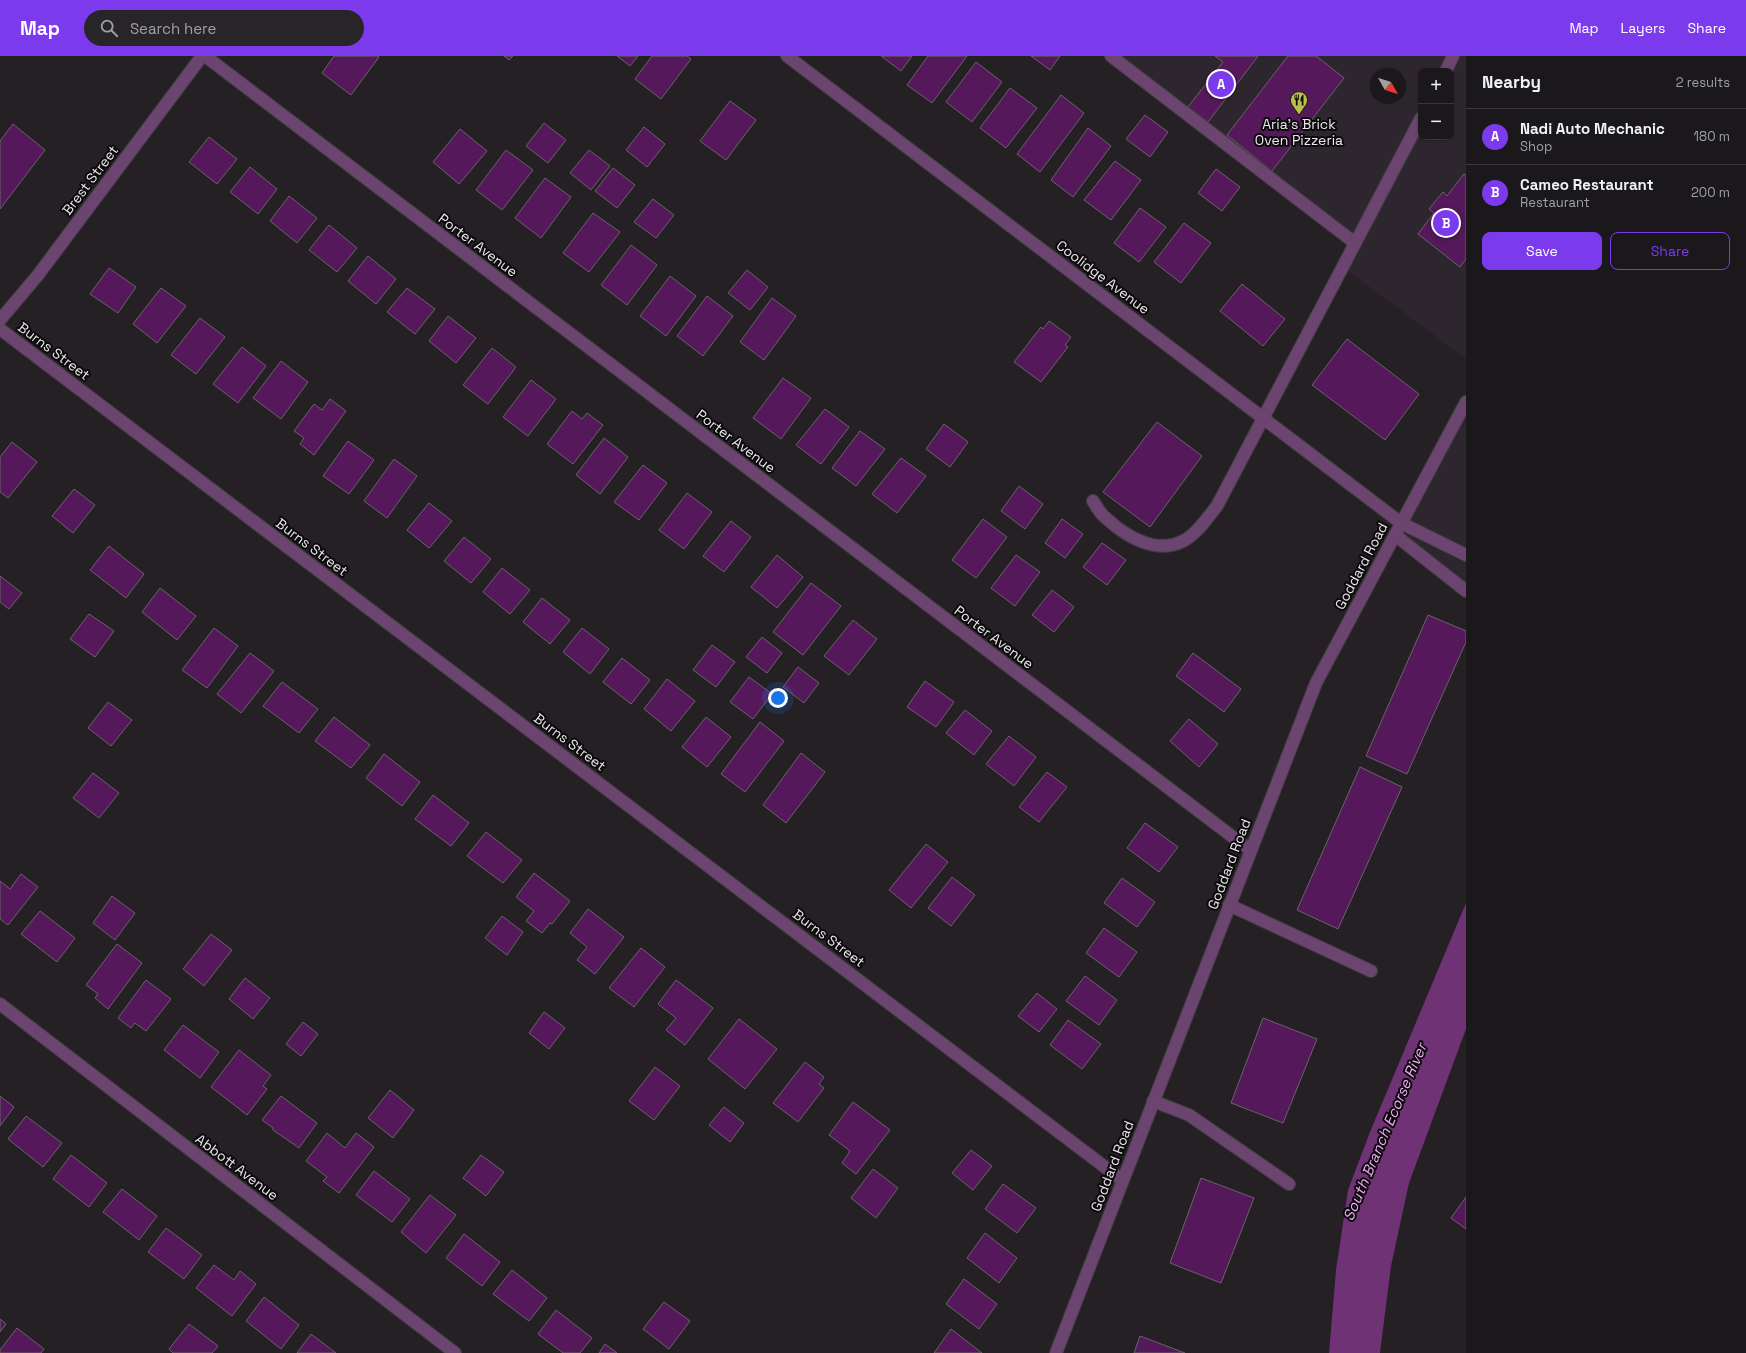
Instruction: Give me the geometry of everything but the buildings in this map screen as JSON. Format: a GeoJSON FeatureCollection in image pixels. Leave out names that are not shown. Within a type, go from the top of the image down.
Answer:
{"type":"FeatureCollection","features":[{"type":"Feature","properties":{"kind":"street","name":"Brest Street"},"geometry":{"type":"LineString","coordinates":[[0,320],[38,275],[203,56]]}},
{"type":"Feature","properties":{"kind":"street","name":"Porter Avenue"},"geometry":{"type":"LineString","coordinates":[[203,56],[1250,850]]}},
{"type":"Feature","properties":{"kind":"street","name":"Coolidge Avenue"},"geometry":{"type":"LineString","coordinates":[[787,56],[1401,523],[1466,555]]}},
{"type":"Feature","properties":{"kind":"street"},"geometry":{"type":"LineString","coordinates":[[1111,56],[1355,243]]}},
{"type":"Feature","properties":{"kind":"street"},"geometry":{"type":"LineString","coordinates":[[1448,68],[1454,56]]}},
{"type":"Feature","properties":{"kind":"street"},"geometry":{"type":"LineString","coordinates":[[1093,501],[1104,517],[1127,535],[1148,544],[1166,546],[1183,541],[1202,525],[1217,506],[1418,124]]}},
{"type":"Feature","properties":{"kind":"street","name":"Burns Street"},"geometry":{"type":"LineString","coordinates":[[0,329],[1122,1180]]}},
{"type":"Feature","properties":{"kind":"street","name":"Goddard Road"},"geometry":{"type":"LineString","coordinates":[[1056,1353],[1316,683],[1466,402]]}},
{"type":"Feature","properties":{"kind":"street"},"geometry":{"type":"LineString","coordinates":[[1395,535],[1466,591]]}},
{"type":"Feature","properties":{"kind":"street"},"geometry":{"type":"LineString","coordinates":[[1229,905],[1372,971]]}},
{"type":"Feature","properties":{"kind":"street","name":"Abbott Avenue"},"geometry":{"type":"LineString","coordinates":[[0,1004],[455,1353]]}},
{"type":"Feature","properties":{"kind":"street"},"geometry":{"type":"LineString","coordinates":[[1153,1101],[1189,1116],[1289,1184]]}},
{"type":"Feature","properties":{"kind":"shaded area"},"geometry":{"type":"Polygon","coordinates":[[[1111,56],[1466,56],[1466,359],[1343,267],[1355,244],[1111,56]]]}},
{"type":"Feature","properties":{"kind":"shaded area"},"geometry":{"type":"Polygon","coordinates":[[[1466,402],[1466,591],[1395,535],[1466,402]]]}},
{"type":"Feature","properties":{"kind":"water","name":"South Branch Ecorse River"},"geometry":{"type":"Polygon","coordinates":[[[1466,903],[1466,1029],[1409,1183],[1391,1266],[1380,1353],[1329,1353],[1336,1270],[1348,1190],[1370,1132],[1466,903]]]}},
{"type":"Feature","properties":{"kind":"place","name":"Nadi Auto Mechanic"},"geometry":{"type":"Point","coordinates":[1221,84]}},
{"type":"Feature","properties":{"kind":"place","name":"Aria's Brick Oven Pizzeria"},"geometry":{"type":"Point","coordinates":[1299,115]}},
{"type":"Feature","properties":{"kind":"place","name":"Cameo Restaurant"},"geometry":{"type":"Point","coordinates":[1446,223]}}]}
